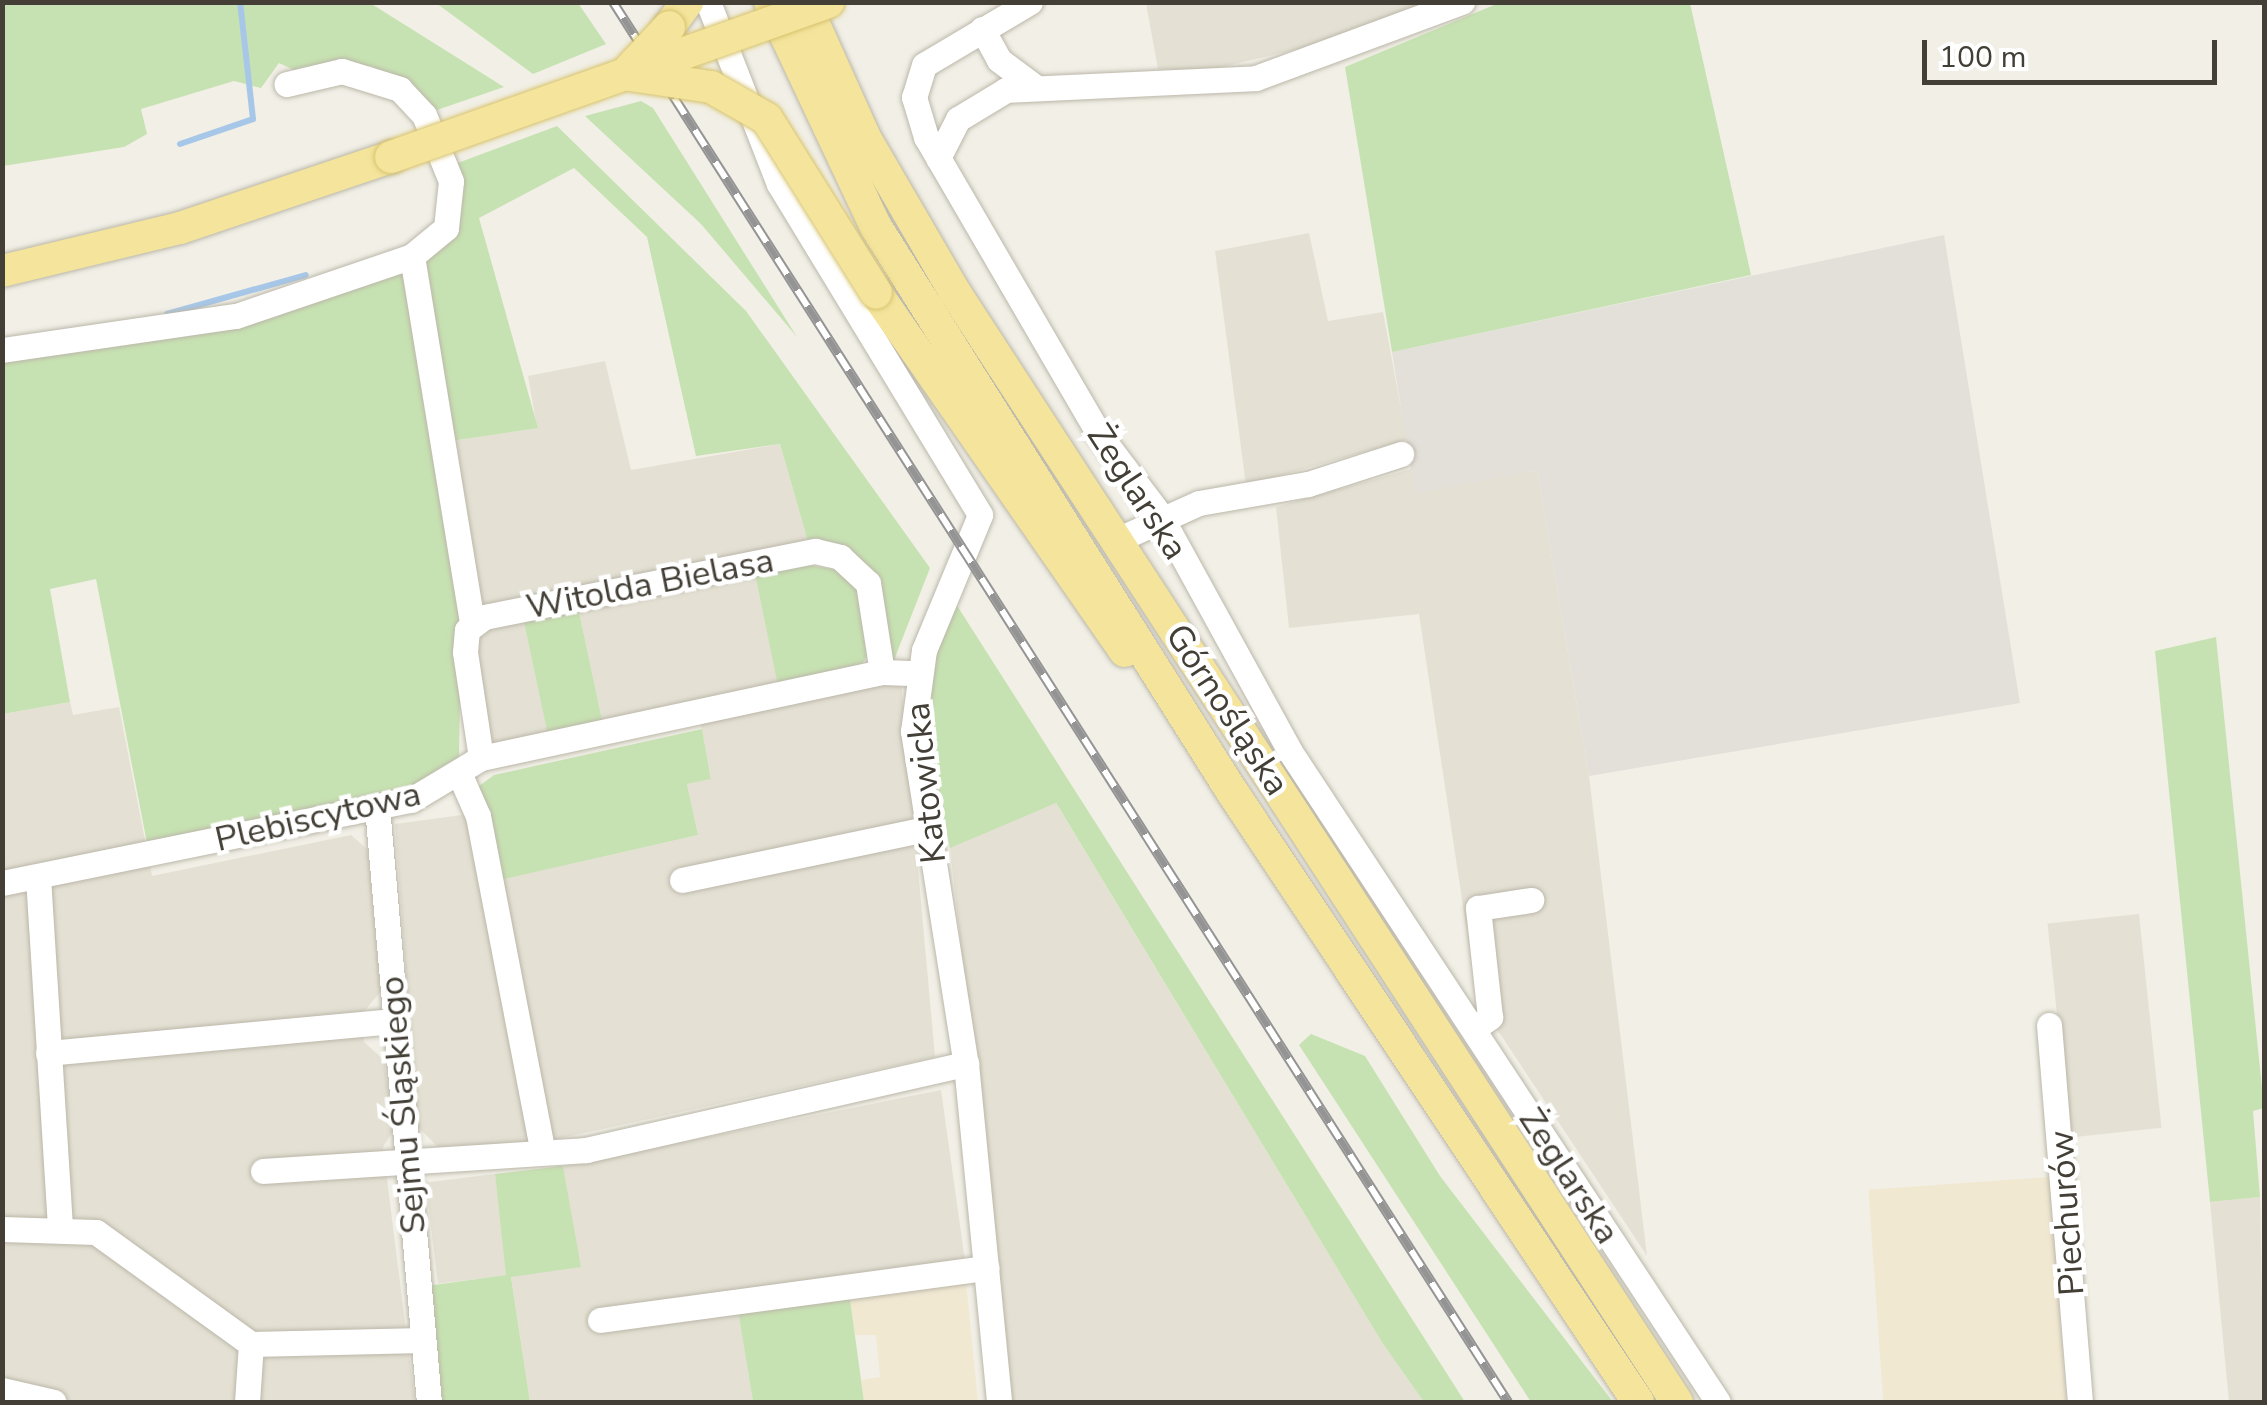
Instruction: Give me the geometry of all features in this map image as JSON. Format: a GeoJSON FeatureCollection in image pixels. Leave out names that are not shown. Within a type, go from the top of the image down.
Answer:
{"type":"FeatureCollection","features":[{"type":"Feature","properties":{"kind":"main road"},"geometry":{"type":"LineString","coordinates":[[625,75],[686,2]]}},
{"type":"Feature","properties":{"kind":"main road","name":"Górnośląska"},"geometry":{"type":"LineString","coordinates":[[770,2],[876,227],[1231,790],[1638,1402]]}},
{"type":"Feature","properties":{"kind":"main road","name":"Górnośląska"},"geometry":{"type":"LineString","coordinates":[[804,2],[917,231],[1677,1402]]}},
{"type":"Feature","properties":{"kind":"main road"},"geometry":{"type":"LineString","coordinates":[[2,271],[180,228],[828,2]]}},
{"type":"Feature","properties":{"kind":"main road"},"geometry":{"type":"LineString","coordinates":[[625,75],[711,87],[777,129],[972,443],[1231,790]]}},
{"type":"Feature","properties":{"kind":"street","name":"Katowicka"},"geometry":{"type":"LineString","coordinates":[[708,2],[779,184],[978,506],[978,529],[918,673],[913,731],[966,1064],[999,1402]]}},
{"type":"Feature","properties":{"kind":"street"},"geometry":{"type":"LineString","coordinates":[[1030,2],[982,29],[999,60],[1034,86]]}},
{"type":"Feature","properties":{"kind":"street"},"geometry":{"type":"LineString","coordinates":[[938,158],[971,106],[1034,86],[1256,78],[1462,2]]}},
{"type":"Feature","properties":{"kind":"street","name":"Żeglarska"},"geometry":{"type":"LineString","coordinates":[[982,29],[932,56],[917,76],[916,113],[938,158],[1098,434],[1160,515],[1289,750],[1718,1402]]}},
{"type":"Feature","properties":{"kind":"street"},"geometry":{"type":"LineString","coordinates":[[2,350],[236,316],[412,256],[446,228],[454,199],[424,115],[372,73],[287,84]]}},
{"type":"Feature","properties":{"kind":"street"},"geometry":{"type":"LineString","coordinates":[[412,256],[472,621],[465,652],[481,758]]}},
{"type":"Feature","properties":{"kind":"street"},"geometry":{"type":"LineString","coordinates":[[1116,540],[1160,515],[1401,454]]}},
{"type":"Feature","properties":{"kind":"street","name":"Witolda Bielasa"},"geometry":{"type":"LineString","coordinates":[[472,621],[814,550],[840,557],[868,583],[882,672]]}},
{"type":"Feature","properties":{"kind":"street","name":"Plebiscytowa"},"geometry":{"type":"LineString","coordinates":[[2,883],[377,808],[428,794],[481,758],[882,672],[918,673]]}},
{"type":"Feature","properties":{"kind":"street"},"geometry":{"type":"LineString","coordinates":[[459,774],[478,816],[543,1152]]}},
{"type":"Feature","properties":{"kind":"street","name":"Sejmu Śląskiego"},"geometry":{"type":"LineString","coordinates":[[377,808],[429,1402]]}},
{"type":"Feature","properties":{"kind":"street"},"geometry":{"type":"LineString","coordinates":[[682,880],[928,828]]}},
{"type":"Feature","properties":{"kind":"street"},"geometry":{"type":"LineString","coordinates":[[38,876],[60,1226]]}},
{"type":"Feature","properties":{"kind":"street"},"geometry":{"type":"LineString","coordinates":[[1475,1028],[1490,1018],[1478,908],[1531,900]]}},
{"type":"Feature","properties":{"kind":"street"},"geometry":{"type":"LineString","coordinates":[[48,1053],[396,1021]]}},
{"type":"Feature","properties":{"kind":"street","name":"Piechurów"},"geometry":{"type":"LineString","coordinates":[[2050,1025],[2080,1402]]}},
{"type":"Feature","properties":{"kind":"street"},"geometry":{"type":"LineString","coordinates":[[263,1170],[543,1152],[966,1064]]}},
{"type":"Feature","properties":{"kind":"street"},"geometry":{"type":"LineString","coordinates":[[2,1229],[60,1226],[96,1232],[251,1344],[423,1340]]}},
{"type":"Feature","properties":{"kind":"street"},"geometry":{"type":"LineString","coordinates":[[600,1320],[988,1268]]}},
{"type":"Feature","properties":{"kind":"street"},"geometry":{"type":"LineString","coordinates":[[247,1402],[251,1344]]}},
{"type":"Feature","properties":{"kind":"street"},"geometry":{"type":"LineString","coordinates":[[2,1390],[54,1402]]}},
{"type":"Feature","properties":{"kind":"shaded area"},"geometry":{"type":"Polygon","coordinates":[[[1146,3],[1423,3],[1328,42],[1213,69],[1158,69],[1146,3]]]}},
{"type":"Feature","properties":{"kind":"shaded area"},"geometry":{"type":"Polygon","coordinates":[[[1309,233],[1328,321],[1383,312],[1407,440],[1246,485],[1215,251],[1309,233]]]}},
{"type":"Feature","properties":{"kind":"shaded area"},"geometry":{"type":"Polygon","coordinates":[[[1944,235],[2020,703],[1589,776],[1537,470],[1415,494],[1392,352],[1944,235]]]}},
{"type":"Feature","properties":{"kind":"shaded area"},"geometry":{"type":"Polygon","coordinates":[[[605,361],[631,470],[780,444],[809,545],[478,609],[451,441],[537,428],[528,376],[605,361]]]}},
{"type":"Feature","properties":{"kind":"shaded area"},"geometry":{"type":"Polygon","coordinates":[[[1411,469],[1416,493],[1537,470],[1589,776],[1647,1256],[1477,999],[1419,614],[1289,628],[1276,507],[1411,469]]]}},
{"type":"Feature","properties":{"kind":"shaded area"},"geometry":{"type":"Polygon","coordinates":[[[755,574],[779,686],[603,723],[579,611],[755,574]]]}},
{"type":"Feature","properties":{"kind":"shaded area"},"geometry":{"type":"Polygon","coordinates":[[[942,615],[1383,1344],[1424,1402],[1012,1402],[950,848],[922,704],[942,615]]]}},
{"type":"Feature","properties":{"kind":"shaded area"},"geometry":{"type":"Polygon","coordinates":[[[523,618],[548,733],[498,744],[487,741],[472,650],[489,626],[523,618]]]}},
{"type":"Feature","properties":{"kind":"shaded area"},"geometry":{"type":"Polygon","coordinates":[[[901,680],[935,1057],[543,1142],[438,1147],[418,1127],[395,824],[469,814],[482,884],[698,835],[687,784],[711,778],[700,719],[901,680]]]}},
{"type":"Feature","properties":{"kind":"shaded area"},"geometry":{"type":"Polygon","coordinates":[[[70,702],[73,715],[119,707],[152,876],[351,835],[368,850],[381,991],[362,1014],[364,1042],[384,1060],[394,1130],[383,1147],[415,1402],[3,1402],[3,714],[70,702]]]}},
{"type":"Feature","properties":{"kind":"shaded area"},"geometry":{"type":"Polygon","coordinates":[[[2139,914],[2161,1128],[2070,1137],[2048,924],[2139,914]]]}},
{"type":"Feature","properties":{"kind":"shaded area"},"geometry":{"type":"Polygon","coordinates":[[[941,1090],[965,1261],[736,1296],[753,1402],[530,1402],[511,1276],[580,1266],[563,1166],[941,1090]]]}},
{"type":"Feature","properties":{"kind":"shaded area"},"geometry":{"type":"Polygon","coordinates":[[[495,1174],[507,1275],[438,1284],[426,1183],[495,1174]]]}},
{"type":"Feature","properties":{"kind":"shaded area"},"geometry":{"type":"Polygon","coordinates":[[[2050,1177],[2066,1401],[1883,1402],[1868,1190],[2050,1177]]]}},
{"type":"Feature","properties":{"kind":"shaded area"},"geometry":{"type":"Polygon","coordinates":[[[2260,1197],[2264,1402],[2229,1402],[2210,1202],[2260,1197]]]}},
{"type":"Feature","properties":{"kind":"shaded area"},"geometry":{"type":"Polygon","coordinates":[[[966,1282],[978,1402],[864,1402],[861,1380],[880,1377],[876,1335],[855,1335],[849,1292],[966,1282]]]}},
{"type":"Feature","properties":{"kind":"green space"},"geometry":{"type":"Polygon","coordinates":[[[3,3],[370,3],[504,87],[431,112],[372,66],[296,71],[279,63],[261,88],[234,81],[141,109],[147,134],[124,147],[3,166],[3,3]]]}},
{"type":"Feature","properties":{"kind":"green space"},"geometry":{"type":"Polygon","coordinates":[[[436,3],[578,3],[606,44],[533,74],[436,3]]]}},
{"type":"Feature","properties":{"kind":"green space"},"geometry":{"type":"Polygon","coordinates":[[[1499,3],[1690,3],[1751,275],[1392,352],[1345,67],[1499,3]]]}},
{"type":"Feature","properties":{"kind":"green space"},"geometry":{"type":"Polygon","coordinates":[[[641,101],[653,108],[797,337],[701,224],[585,116],[641,101]]]}},
{"type":"Feature","properties":{"kind":"green space"},"geometry":{"type":"Polygon","coordinates":[[[557,126],[746,311],[930,568],[894,660],[885,662],[872,577],[809,545],[780,444],[696,456],[647,237],[574,168],[479,218],[538,428],[451,441],[424,269],[455,164],[557,126]]]}},
{"type":"Feature","properties":{"kind":"green space"},"geometry":{"type":"Polygon","coordinates":[[[407,265],[461,625],[459,757],[404,791],[147,843],[96,579],[50,589],[70,702],[3,714],[3,359],[407,265]]]}},
{"type":"Feature","properties":{"kind":"green space"},"geometry":{"type":"Polygon","coordinates":[[[795,563],[844,571],[861,586],[871,651],[859,668],[778,686],[755,574],[795,563]]]}},
{"type":"Feature","properties":{"kind":"green space"},"geometry":{"type":"Polygon","coordinates":[[[956,604],[1465,1402],[1424,1402],[1383,1344],[1056,803],[950,848],[922,704],[925,660],[956,604]]]}},
{"type":"Feature","properties":{"kind":"green space"},"geometry":{"type":"Polygon","coordinates":[[[578,607],[603,722],[548,734],[523,619],[578,607]]]}},
{"type":"Feature","properties":{"kind":"green space"},"geometry":{"type":"Polygon","coordinates":[[[2216,637],[2264,1108],[2253,1111],[2260,1197],[2210,1202],[2155,651],[2216,637]]]}},
{"type":"Feature","properties":{"kind":"green space"},"geometry":{"type":"Polygon","coordinates":[[[702,729],[711,779],[687,784],[698,835],[496,881],[475,789],[494,775],[702,729]]]}},
{"type":"Feature","properties":{"kind":"green space"},"geometry":{"type":"Polygon","coordinates":[[[1311,1034],[1365,1056],[1440,1176],[1613,1402],[1531,1402],[1299,1045],[1311,1034]]]}},
{"type":"Feature","properties":{"kind":"green space"},"geometry":{"type":"Polygon","coordinates":[[[563,1166],[581,1267],[511,1277],[530,1402],[437,1402],[427,1286],[506,1275],[495,1174],[563,1166]]]}},
{"type":"Feature","properties":{"kind":"green space"},"geometry":{"type":"Polygon","coordinates":[[[849,1292],[864,1402],[753,1402],[738,1310],[849,1292]]]}},
{"type":"Feature","properties":{"kind":"waterway"},"geometry":{"type":"LineString","coordinates":[[180,144],[253,119],[240,2]]}},
{"type":"Feature","properties":{"kind":"waterway"},"geometry":{"type":"LineString","coordinates":[[167,314],[306,275]]}},
{"type":"Feature","properties":{"kind":"railway"},"geometry":{"type":"LineString","coordinates":[[613,2],[1508,1402]]}}]}
